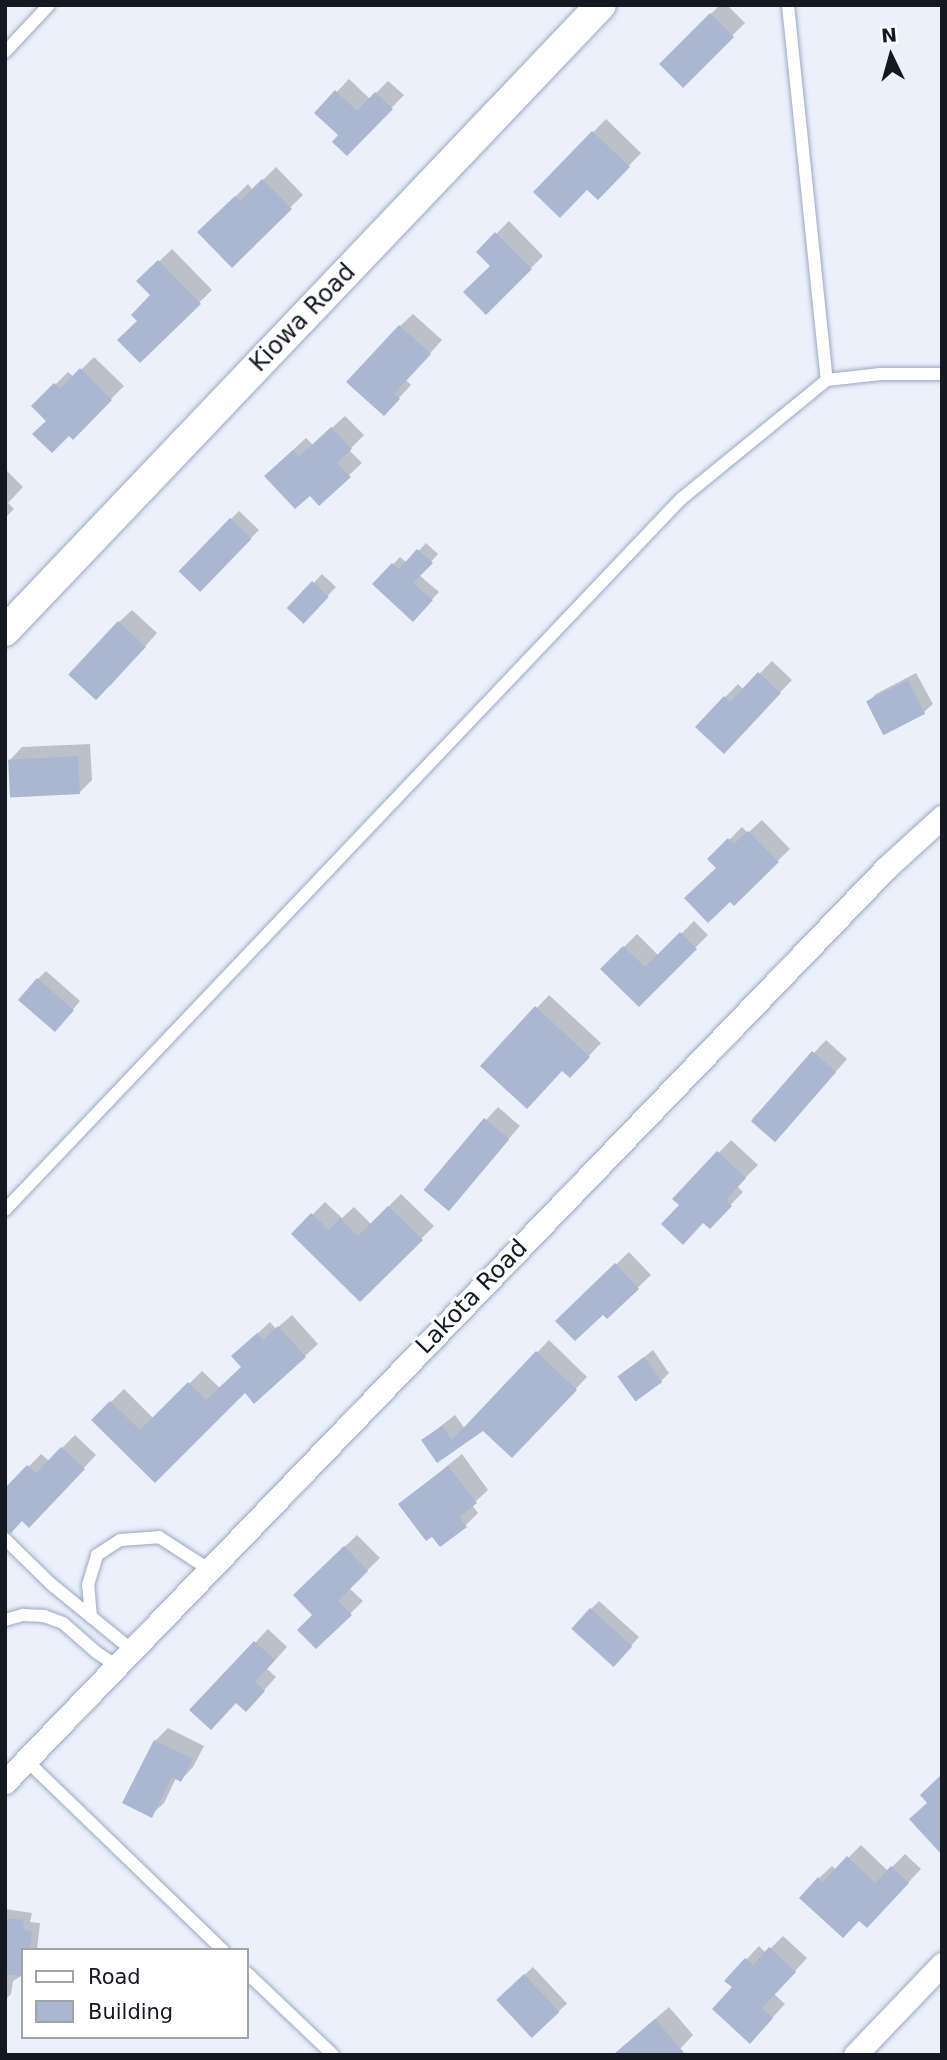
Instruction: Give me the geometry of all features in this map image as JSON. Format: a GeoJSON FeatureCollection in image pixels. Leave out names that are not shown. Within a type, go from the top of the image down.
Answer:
{"type":"FeatureCollection","features":[{"type":"Feature","properties":{"kind":"street","name":"Kiowa Road"},"geometry":{"type":"LineString","coordinates":[[5,631],[601,5]]}},
{"type":"Feature","properties":{"kind":"street","name":"Lakota Road"},"geometry":{"type":"LineString","coordinates":[[5,1782],[876,878],[942,817]]}},
{"type":"Feature","properties":{"kind":"street"},"geometry":{"type":"LineString","coordinates":[[855,2055],[942,1964]]}},
{"type":"Feature","properties":{"kind":"lane"},"geometry":{"type":"LineString","coordinates":[[5,52],[49,5]]}},
{"type":"Feature","properties":{"kind":"lane"},"geometry":{"type":"LineString","coordinates":[[788,5],[827,380]]}},
{"type":"Feature","properties":{"kind":"lane"},"geometry":{"type":"LineString","coordinates":[[5,1210],[681,499],[827,380],[881,374],[942,374]]}},
{"type":"Feature","properties":{"kind":"lane"},"geometry":{"type":"LineString","coordinates":[[91,1617],[89,1585],[97,1555],[120,1540],[159,1537],[209,1570]]}},
{"type":"Feature","properties":{"kind":"lane"},"geometry":{"type":"LineString","coordinates":[[5,1539],[51,1584],[91,1617],[125,1658]]}},
{"type":"Feature","properties":{"kind":"lane"},"geometry":{"type":"LineString","coordinates":[[5,1620],[33,1616],[63,1623],[96,1652],[125,1658]]}},
{"type":"Feature","properties":{"kind":"lane"},"geometry":{"type":"LineString","coordinates":[[26,1760],[221,1948]]}},
{"type":"Feature","properties":{"kind":"lane"},"geometry":{"type":"LineString","coordinates":[[248,1974],[333,2055]]}},
{"type":"Feature","properties":{"kind":"building"},"geometry":{"type":"Polygon","coordinates":[[[710,13],[734,37],[683,88],[659,64],[710,13]]]}},
{"type":"Feature","properties":{"kind":"building"},"geometry":{"type":"Polygon","coordinates":[[[335,90],[357,111],[375,92],[393,109],[347,156],[332,142],[338,135],[314,113],[335,90]]]}},
{"type":"Feature","properties":{"kind":"building"},"geometry":{"type":"Polygon","coordinates":[[[592,131],[630,167],[598,200],[587,190],[560,218],[533,192],[592,131]]]}},
{"type":"Feature","properties":{"kind":"building"},"geometry":{"type":"Polygon","coordinates":[[[262,179],[292,209],[232,268],[197,232],[235,196],[240,201],[262,179]]]}},
{"type":"Feature","properties":{"kind":"building"},"geometry":{"type":"Polygon","coordinates":[[[495,232],[532,269],[486,315],[463,292],[490,266],[476,252],[495,232]]]}},
{"type":"Feature","properties":{"kind":"building"},"geometry":{"type":"Polygon","coordinates":[[[158,260],[201,304],[140,363],[117,340],[137,321],[131,315],[150,295],[136,281],[158,260]]]}},
{"type":"Feature","properties":{"kind":"building"},"geometry":{"type":"Polygon","coordinates":[[[399,325],[431,354],[394,394],[400,399],[384,416],[346,382],[399,325]]]}},
{"type":"Feature","properties":{"kind":"building"},"geometry":{"type":"Polygon","coordinates":[[[80,368],[112,400],[73,440],[69,436],[52,453],[32,434],[46,421],[31,406],[54,383],[60,389],[80,368]]]}},
{"type":"Feature","properties":{"kind":"building"},"geometry":{"type":"Polygon","coordinates":[[[331,427],[352,449],[337,463],[351,477],[319,506],[310,496],[295,509],[264,476],[293,450],[299,457],[331,427]]]}},
{"type":"Feature","properties":{"kind":"building"},"geometry":{"type":"Polygon","coordinates":[[[230,518],[252,539],[200,592],[179,571],[230,518]]]}},
{"type":"Feature","properties":{"kind":"building"},"geometry":{"type":"Polygon","coordinates":[[[417,549],[433,563],[413,583],[433,600],[413,622],[372,584],[392,563],[399,569],[417,549]]]}},
{"type":"Feature","properties":{"kind":"building"},"geometry":{"type":"Polygon","coordinates":[[[312,581],[329,597],[304,624],[287,608],[312,581]]]}},
{"type":"Feature","properties":{"kind":"building"},"geometry":{"type":"Polygon","coordinates":[[[118,621],[146,647],[96,700],[68,674],[118,621]]]}},
{"type":"Feature","properties":{"kind":"building"},"geometry":{"type":"Polygon","coordinates":[[[758,672],[781,693],[724,754],[695,727],[724,696],[730,702],[758,672]]]}},
{"type":"Feature","properties":{"kind":"building"},"geometry":{"type":"Polygon","coordinates":[[[908,680],[925,714],[883,735],[866,701],[908,680]]]}},
{"type":"Feature","properties":{"kind":"building"},"geometry":{"type":"Polygon","coordinates":[[[78,756],[80,794],[10,798],[8,760],[78,756]]]}},
{"type":"Feature","properties":{"kind":"building"},"geometry":{"type":"Polygon","coordinates":[[[748,831],[779,862],[734,906],[730,902],[708,923],[684,898],[716,868],[707,859],[728,838],[734,844],[748,831]]]}},
{"type":"Feature","properties":{"kind":"building"},"geometry":{"type":"Polygon","coordinates":[[[680,932],[697,949],[639,1007],[600,969],[623,946],[645,967],[680,932]]]}},
{"type":"Feature","properties":{"kind":"building"},"geometry":{"type":"Polygon","coordinates":[[[37,978],[74,1010],[55,1032],[18,1000],[37,978]]]}},
{"type":"Feature","properties":{"kind":"building"},"geometry":{"type":"Polygon","coordinates":[[[535,1006],[590,1057],[570,1078],[562,1071],[527,1109],[480,1066],[535,1006]]]}},
{"type":"Feature","properties":{"kind":"building"},"geometry":{"type":"Polygon","coordinates":[[[812,1051],[836,1072],[775,1142],[751,1121],[812,1051]]]}},
{"type":"Feature","properties":{"kind":"building"},"geometry":{"type":"Polygon","coordinates":[[[484,1118],[509,1139],[449,1211],[424,1190],[484,1118]]]}},
{"type":"Feature","properties":{"kind":"building"},"geometry":{"type":"Polygon","coordinates":[[[717,1151],[746,1178],[726,1200],[732,1206],[710,1229],[703,1223],[683,1245],[661,1224],[679,1205],[672,1199],[717,1151]]]}},
{"type":"Feature","properties":{"kind":"building"},"geometry":{"type":"Polygon","coordinates":[[[388,1206],[423,1240],[360,1302],[291,1234],[311,1213],[329,1230],[340,1218],[358,1236],[388,1206]]]}},
{"type":"Feature","properties":{"kind":"building"},"geometry":{"type":"Polygon","coordinates":[[[615,1263],[639,1289],[607,1319],[603,1315],[575,1341],[555,1321],[615,1263]]]}},
{"type":"Feature","properties":{"kind":"building"},"geometry":{"type":"Polygon","coordinates":[[[278,1326],[306,1357],[254,1404],[245,1393],[155,1483],[91,1420],[110,1401],[140,1430],[188,1382],[206,1400],[241,1367],[231,1356],[257,1333],[263,1340],[278,1326]]]}},
{"type":"Feature","properties":{"kind":"building"},"geometry":{"type":"Polygon","coordinates":[[[536,1351],[577,1390],[512,1458],[483,1431],[437,1463],[421,1440],[442,1426],[452,1440],[536,1351]]]}},
{"type":"Feature","properties":{"kind":"building"},"geometry":{"type":"Polygon","coordinates":[[[644,1357],[662,1382],[636,1401],[617,1376],[644,1357]]]}},
{"type":"Feature","properties":{"kind":"building"},"geometry":{"type":"Polygon","coordinates":[[[61,1447],[85,1469],[29,1528],[22,1521],[11,1533],[5,1530],[5,1488],[27,1465],[36,1473],[61,1447]]]}},
{"type":"Feature","properties":{"kind":"building"},"geometry":{"type":"Polygon","coordinates":[[[448,1466],[477,1503],[459,1517],[467,1527],[440,1547],[432,1537],[426,1541],[398,1504],[448,1466]]]}},
{"type":"Feature","properties":{"kind":"building"},"geometry":{"type":"Polygon","coordinates":[[[344,1546],[368,1571],[338,1601],[352,1615],[316,1649],[297,1630],[312,1615],[293,1595],[344,1546]]]}},
{"type":"Feature","properties":{"kind":"building"},"geometry":{"type":"Polygon","coordinates":[[[590,1608],[632,1646],[614,1667],[571,1629],[590,1608]]]}},
{"type":"Feature","properties":{"kind":"building"},"geometry":{"type":"Polygon","coordinates":[[[254,1641],[275,1660],[255,1682],[265,1691],[246,1712],[236,1703],[211,1730],[189,1710],[254,1641]]]}},
{"type":"Feature","properties":{"kind":"building"},"geometry":{"type":"Polygon","coordinates":[[[154,1740],[193,1759],[181,1782],[172,1777],[152,1818],[122,1803],[154,1740]]]}},
{"type":"Feature","properties":{"kind":"building"},"geometry":{"type":"Polygon","coordinates":[[[942,1774],[942,1855],[909,1819],[927,1803],[920,1795],[942,1774]]]}},
{"type":"Feature","properties":{"kind":"building"},"geometry":{"type":"Polygon","coordinates":[[[847,1856],[875,1883],[891,1866],[909,1883],[867,1928],[859,1921],[843,1938],[799,1898],[818,1877],[823,1882],[847,1856]]]}},
{"type":"Feature","properties":{"kind":"building"},"geometry":{"type":"Polygon","coordinates":[[[5,1918],[24,1920],[23,1930],[32,1931],[30,1948],[21,1948],[21,1976],[5,1974],[5,1918]]]}},
{"type":"Feature","properties":{"kind":"building"},"geometry":{"type":"Polygon","coordinates":[[[769,1947],[796,1972],[762,2008],[773,2018],[750,2044],[712,2009],[732,1987],[724,1981],[745,1958],[753,1965],[769,1947]]]}},
{"type":"Feature","properties":{"kind":"building"},"geometry":{"type":"Polygon","coordinates":[[[524,1974],[559,2012],[532,2038],[496,2000],[524,1974]]]}},
{"type":"Feature","properties":{"kind":"building"},"geometry":{"type":"Polygon","coordinates":[[[655,2019],[686,2055],[613,2055],[655,2019]]]}}]}
